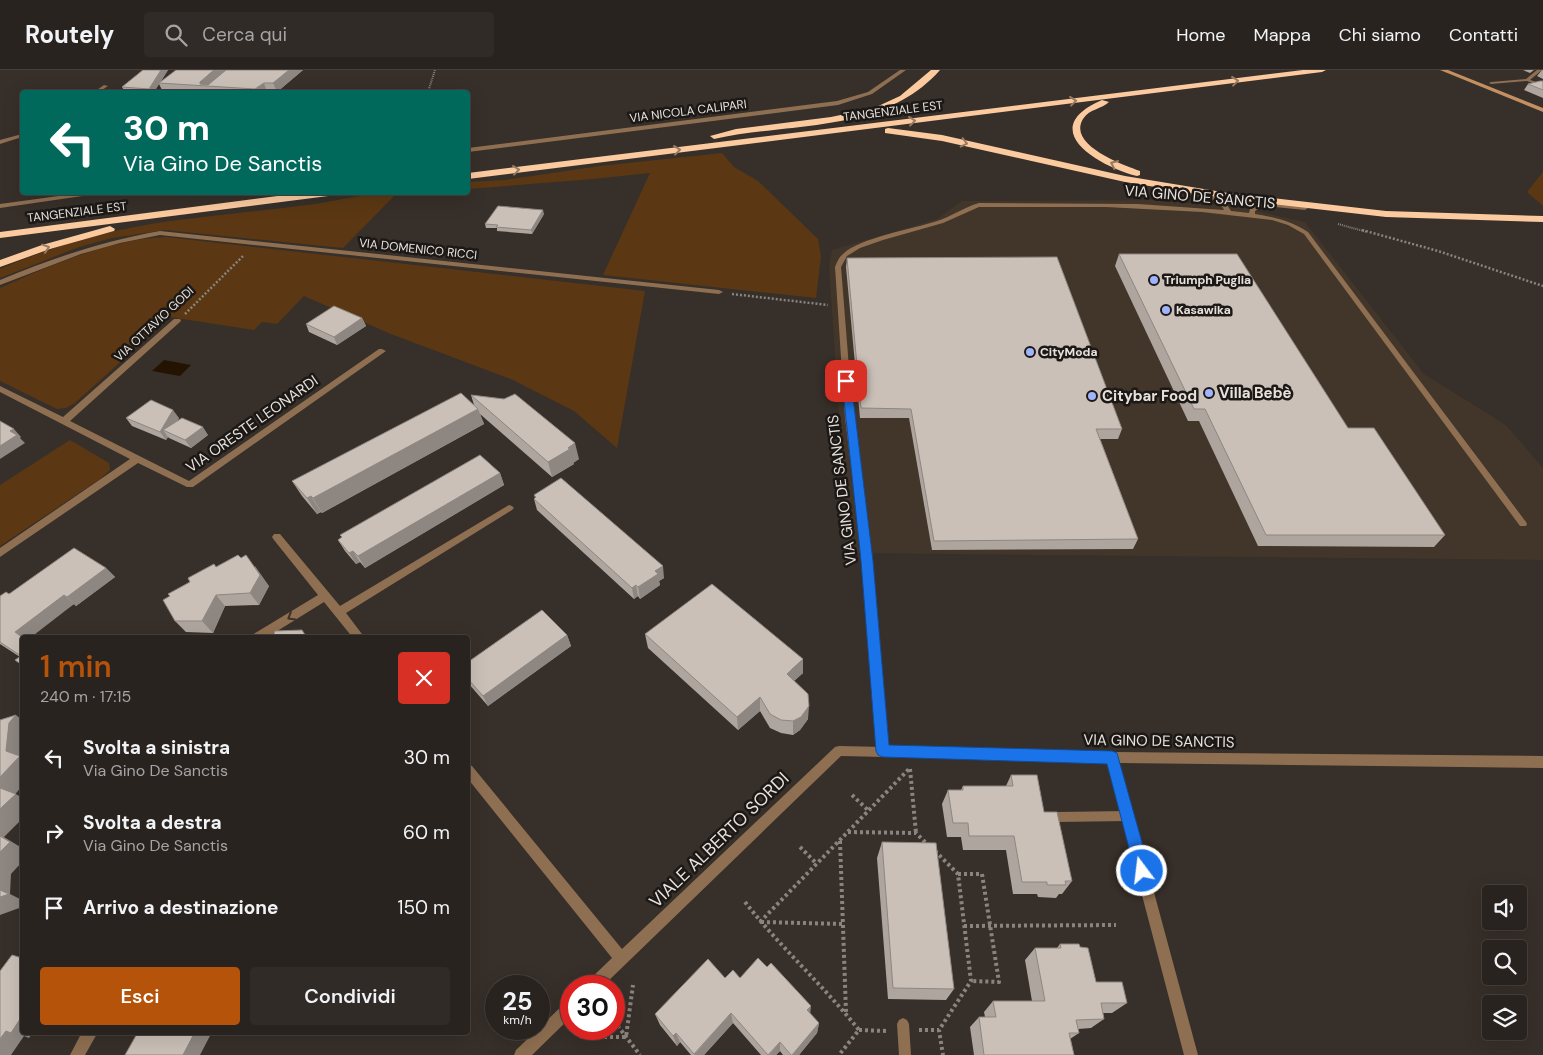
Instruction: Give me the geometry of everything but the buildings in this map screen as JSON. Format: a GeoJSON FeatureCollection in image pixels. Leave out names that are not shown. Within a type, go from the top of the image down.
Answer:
{"type":"FeatureCollection","features":[{"type":"Feature","properties":{"kind":"highway"},"geometry":{"type":"LineString","coordinates":[[714,136],[837,118],[872,110],[899,100],[936,70]]}},
{"type":"Feature","properties":{"kind":"highway","name":"TANGENZIALE EST"},"geometry":{"type":"LineString","coordinates":[[470,167],[1245,70]]}},
{"type":"Feature","properties":{"kind":"highway","name":"TANGENZIALE EST"},"geometry":{"type":"LineString","coordinates":[[470,176],[1322,70]]}},
{"type":"Feature","properties":{"kind":"highway"},"geometry":{"type":"LineString","coordinates":[[1177,88],[1164,93],[1114,99],[1084,112],[1076,120],[1075,129],[1079,139],[1094,153],[1114,165],[1144,176],[1182,183],[1269,195],[1361,204],[1462,210],[1543,211]]}},
{"type":"Feature","properties":{"kind":"highway"},"geometry":{"type":"LineString","coordinates":[[725,144],[737,146],[863,131],[897,131],[940,137],[1065,167],[1169,187],[1318,206],[1414,214],[1543,219]]}},
{"type":"Feature","properties":{"kind":"highway","name":"TANGENZIALE EST"},"geometry":{"type":"LineString","coordinates":[[0,226],[241,195]]}},
{"type":"Feature","properties":{"kind":"highway","name":"TANGENZIALE EST"},"geometry":{"type":"LineString","coordinates":[[0,235],[314,195]]}},
{"type":"Feature","properties":{"kind":"highway"},"geometry":{"type":"LineString","coordinates":[[0,264],[80,237],[141,222],[284,202],[307,196]]}},
{"type":"Feature","properties":{"kind":"main road"},"geometry":{"type":"LineString","coordinates":[[1443,70],[1543,110]]}},
{"type":"Feature","properties":{"kind":"main road"},"geometry":{"type":"LineString","coordinates":[[1457,70],[1543,104]]}},
{"type":"Feature","properties":{"kind":"street","name":"VIA NICOLA CALIPARI"},"geometry":{"type":"LineString","coordinates":[[470,150],[838,102],[870,93],[903,70]]}},
{"type":"Feature","properties":{"kind":"street"},"geometry":{"type":"LineString","coordinates":[[53,199],[59,195]]}},
{"type":"Feature","properties":{"kind":"street"},"geometry":{"type":"LineString","coordinates":[[0,206],[84,195]]}},
{"type":"Feature","properties":{"kind":"street","name":"VIA DOMENICO RICCI"},"geometry":{"type":"LineString","coordinates":[[0,282],[41,265],[100,245],[160,233],[719,292]]}},
{"type":"Feature","properties":{"kind":"street","name":"VIA OTTAVIO GODI"},"geometry":{"type":"LineString","coordinates":[[64,421],[177,321]]}},
{"type":"Feature","properties":{"kind":"street","name":"VIA ORESTE LEONARDI"},"geometry":{"type":"LineString","coordinates":[[0,389],[190,485],[382,351]]}},
{"type":"Feature","properties":{"kind":"street"},"geometry":{"type":"LineString","coordinates":[[0,553],[138,458]]}},
{"type":"Feature","properties":{"kind":"street"},"geometry":{"type":"LineString","coordinates":[[339,612],[509,508]]}},
{"type":"Feature","properties":{"kind":"street"},"geometry":{"type":"LineString","coordinates":[[277,536],[358,635]]}},
{"type":"Feature","properties":{"kind":"street"},"geometry":{"type":"LineString","coordinates":[[261,635],[326,596]]}},
{"type":"Feature","properties":{"kind":"street","name":"VIALE ALBERTO SORDI"},"geometry":{"type":"LineString","coordinates":[[605,975],[840,751],[883,751]]}},
{"type":"Feature","properties":{"kind":"street","name":"VIA GINO DE SANCTIS"},"geometry":{"type":"LineString","coordinates":[[883,751],[1112,758],[1543,762]]}},
{"type":"Feature","properties":{"kind":"street"},"geometry":{"type":"LineString","coordinates":[[1112,758],[1192,1055]]}},
{"type":"Feature","properties":{"kind":"street"},"geometry":{"type":"LineString","coordinates":[[470,772],[622,959]]}},
{"type":"Feature","properties":{"kind":"street"},"geometry":{"type":"LineString","coordinates":[[521,1055],[560,1018]]}},
{"type":"Feature","properties":{"kind":"street"},"geometry":{"type":"LineString","coordinates":[[77,1055],[89,1035]]}},
{"type":"Feature","properties":{"kind":"lane"},"geometry":{"type":"LineString","coordinates":[[1527,80],[1540,70]]}},
{"type":"Feature","properties":{"kind":"lane"},"geometry":{"type":"LineString","coordinates":[[1491,83],[1527,80],[1543,86]]}},
{"type":"Feature","properties":{"kind":"lane"},"geometry":{"type":"LineString","coordinates":[[99,90],[106,86]]}},
{"type":"Feature","properties":{"kind":"lane"},"geometry":{"type":"LineString","coordinates":[[0,142],[20,137]]}},
{"type":"Feature","properties":{"kind":"lane"},"geometry":{"type":"LineString","coordinates":[[1169,187],[1221,200],[1229,213]]}},
{"type":"Feature","properties":{"kind":"lane"},"geometry":{"type":"LineString","coordinates":[[1252,216],[1252,210],[1263,204],[1306,208],[1318,206]]}},
{"type":"Feature","properties":{"kind":"lane","name":"VIA GINO DE SANCTIS"},"geometry":{"type":"LineString","coordinates":[[883,751],[867,561],[849,418],[838,267],[841,259],[847,252],[945,220],[969,208],[979,205],[1152,205],[1229,213],[1288,222],[1306,233],[1523,524]]}},
{"type":"Feature","properties":{"kind":"lane"},"geometry":{"type":"LineString","coordinates":[[1057,817],[1128,816]]}},
{"type":"Feature","properties":{"kind":"lane"},"geometry":{"type":"LineString","coordinates":[[903,1024],[905,1055]]}},
{"type":"Feature","properties":{"kind":"path"},"geometry":{"type":"LineString","coordinates":[[429,90],[435,70]]}},
{"type":"Feature","properties":{"kind":"path"},"geometry":{"type":"LineString","coordinates":[[1338,224],[1438,251],[1543,286]]}},
{"type":"Feature","properties":{"kind":"path","name":"VIA OTTAVIO GODI"},"geometry":{"type":"LineString","coordinates":[[177,321],[257,243]]}},
{"type":"Feature","properties":{"kind":"path"},"geometry":{"type":"LineString","coordinates":[[719,292],[841,307]]}},
{"type":"Feature","properties":{"kind":"path"},"geometry":{"type":"LineString","coordinates":[[760,922],[910,769],[916,833],[958,874],[971,981],[939,1030],[942,1055]]}},
{"type":"Feature","properties":{"kind":"path"},"geometry":{"type":"LineString","coordinates":[[852,795],[869,811]]}},
{"type":"Feature","properties":{"kind":"path"},"geometry":{"type":"LineString","coordinates":[[848,832],[916,833]]}},
{"type":"Feature","properties":{"kind":"path"},"geometry":{"type":"LineString","coordinates":[[840,841],[846,1012]]}},
{"type":"Feature","properties":{"kind":"path"},"geometry":{"type":"LineString","coordinates":[[800,848],[817,864]]}},
{"type":"Feature","properties":{"kind":"path"},"geometry":{"type":"LineString","coordinates":[[958,874],[982,874],[999,982],[971,981]]}},
{"type":"Feature","properties":{"kind":"path"},"geometry":{"type":"LineString","coordinates":[[745,902],[760,922],[846,1012],[859,1030]]}},
{"type":"Feature","properties":{"kind":"path"},"geometry":{"type":"LineString","coordinates":[[760,922],[843,924]]}},
{"type":"Feature","properties":{"kind":"path"},"geometry":{"type":"LineString","coordinates":[[964,926],[1116,925]]}},
{"type":"Feature","properties":{"kind":"path"},"geometry":{"type":"LineString","coordinates":[[633,985],[626,1037],[640,1055]]}},
{"type":"Feature","properties":{"kind":"path"},"geometry":{"type":"LineString","coordinates":[[859,1030],[888,1031],[889,1039]]}},
{"type":"Feature","properties":{"kind":"path"},"geometry":{"type":"LineString","coordinates":[[839,1055],[859,1030]]}},
{"type":"Feature","properties":{"kind":"path"},"geometry":{"type":"LineString","coordinates":[[919,1038],[918,1030],[939,1030]]}},
{"type":"Feature","properties":{"kind":"shaded area"},"geometry":{"type":"Polygon","coordinates":[[[722,153],[734,167],[758,181],[818,239],[821,256],[816,298],[603,275],[650,173],[470,189],[470,182],[505,180],[600,166],[722,153]]]}},
{"type":"Feature","properties":{"kind":"shaded area"},"geometry":{"type":"Polygon","coordinates":[[[1543,172],[1543,205],[1542,205],[1527,192],[1543,172]]]}},
{"type":"Feature","properties":{"kind":"shaded area"},"geometry":{"type":"Polygon","coordinates":[[[395,195],[343,248],[165,230],[112,238],[79,247],[0,278],[0,269],[14,263],[42,252],[115,231],[160,223],[309,205],[361,196],[395,195]]]}},
{"type":"Feature","properties":{"kind":"shaded area"},"geometry":{"type":"Polygon","coordinates":[[[1154,200],[1238,207],[1305,222],[1424,374],[1506,425],[1543,468],[1543,560],[848,553],[829,266],[832,250],[937,219],[962,201],[1154,200]]]}},
{"type":"Feature","properties":{"kind":"shaded area"},"geometry":{"type":"Polygon","coordinates":[[[166,237],[645,291],[617,448],[574,411],[511,379],[391,334],[304,296],[277,324],[262,322],[254,330],[170,317],[75,403],[66,408],[57,409],[0,381],[0,288],[39,271],[102,248],[145,239],[166,237]]]}},
{"type":"Feature","properties":{"kind":"shaded area"},"geometry":{"type":"Polygon","coordinates":[[[164,360],[191,365],[180,376],[152,371],[164,360]]]}},
{"type":"Feature","properties":{"kind":"shaded area"},"geometry":{"type":"Polygon","coordinates":[[[70,440],[109,463],[110,470],[100,479],[0,546],[0,485],[70,440]]]}},
{"type":"Feature","properties":{"kind":"place","name":"Triumph Puglia"},"geometry":{"type":"Point","coordinates":[1154,280]}},
{"type":"Feature","properties":{"kind":"place","name":"Kasawika"},"geometry":{"type":"Point","coordinates":[1166,310]}},
{"type":"Feature","properties":{"kind":"place","name":"CityModa"},"geometry":{"type":"Point","coordinates":[1030,352]}},
{"type":"Feature","properties":{"kind":"place","name":"Villa Bebè"},"geometry":{"type":"Point","coordinates":[1209,393]}},
{"type":"Feature","properties":{"kind":"place","name":"Citybar Food"},"geometry":{"type":"Point","coordinates":[1092,396]}},
{"type":"Feature","properties":{"kind":"route"},"geometry":{"type":"LineString","coordinates":[[846,381],[867,561],[883,751],[1112,758],[1142,871]]}}]}
